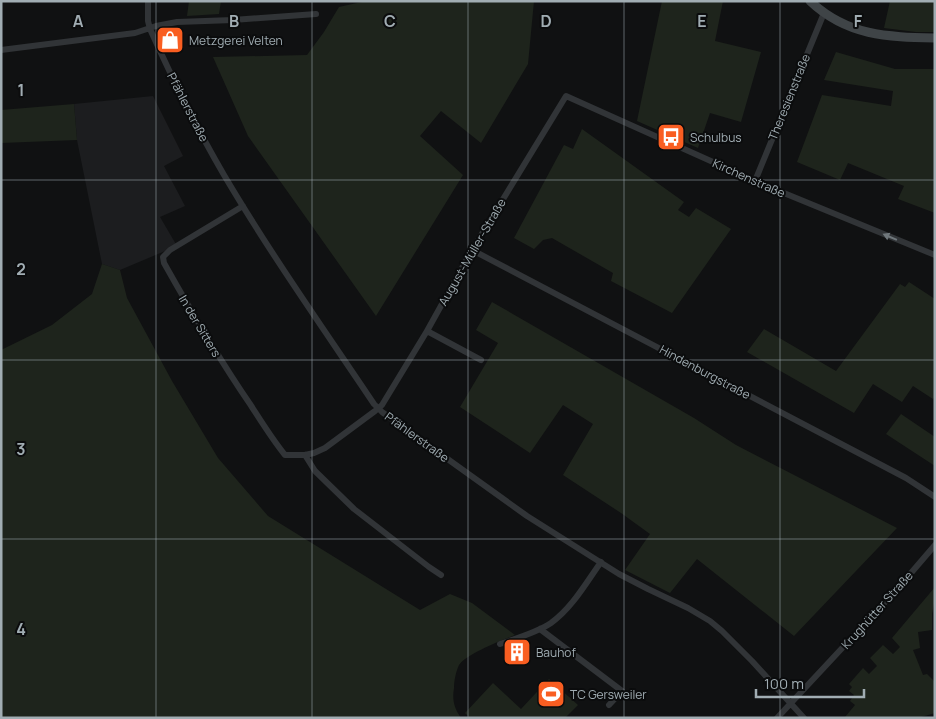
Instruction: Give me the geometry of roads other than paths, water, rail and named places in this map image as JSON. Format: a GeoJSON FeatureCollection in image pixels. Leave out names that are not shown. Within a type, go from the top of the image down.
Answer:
{"type":"FeatureCollection","features":[{"type":"Feature","properties":{"kind":"main road"},"geometry":{"type":"LineString","coordinates":[[810,1],[824,13],[850,27],[894,37],[935,38]]}},
{"type":"Feature","properties":{"kind":"street"},"geometry":{"type":"LineString","coordinates":[[148,1],[150,29]]}},
{"type":"Feature","properties":{"kind":"street","name":"Theresienstraße"},"geometry":{"type":"LineString","coordinates":[[755,181],[824,13]]}},
{"type":"Feature","properties":{"kind":"street"},"geometry":{"type":"LineString","coordinates":[[1,50],[135,33],[177,22],[316,14]]}},
{"type":"Feature","properties":{"kind":"street","name":"Pfählerstraße"},"geometry":{"type":"LineString","coordinates":[[150,29],[195,122],[243,206],[374,404],[510,503],[619,574],[710,621],[752,661],[804,718]]}},
{"type":"Feature","properties":{"kind":"street","name":"Kirchenstraße"},"geometry":{"type":"LineString","coordinates":[[566,96],[755,181],[935,255]]}},
{"type":"Feature","properties":{"kind":"street","name":"August-Müller-Straße"},"geometry":{"type":"LineString","coordinates":[[378,408],[382,405],[427,331],[472,250],[566,96]]}},
{"type":"Feature","properties":{"kind":"street","name":"In der Sitters"},"geometry":{"type":"LineString","coordinates":[[243,206],[170,250],[163,257],[164,263],[198,324],[231,377],[285,455],[305,455]]}},
{"type":"Feature","properties":{"kind":"street","name":"Hindenburgstraße"},"geometry":{"type":"LineString","coordinates":[[472,250],[898,474],[935,497]]}},
{"type":"Feature","properties":{"kind":"street"},"geometry":{"type":"LineString","coordinates":[[427,331],[481,360]]}},
{"type":"Feature","properties":{"kind":"street"},"geometry":{"type":"LineString","coordinates":[[378,408],[325,448],[305,455],[314,471],[354,509],[441,575]]}},
{"type":"Feature","properties":{"kind":"street","name":"Krughütter Straße"},"geometry":{"type":"LineString","coordinates":[[777,718],[899,587],[935,545]]}},
{"type":"Feature","properties":{"kind":"street"},"geometry":{"type":"LineString","coordinates":[[500,644],[540,630],[552,622],[568,607],[601,562]]}},
{"type":"Feature","properties":{"kind":"street"},"geometry":{"type":"LineString","coordinates":[[540,630],[622,691],[610,705]]}},
{"type":"Feature","properties":{"kind":"place","name":"Metzgerei Velten"},"geometry":{"type":"Point","coordinates":[170,40]}},
{"type":"Feature","properties":{"kind":"place","name":"Schulbus"},"geometry":{"type":"Point","coordinates":[671,137]}},
{"type":"Feature","properties":{"kind":"place","name":"Bauhof"},"geometry":{"type":"Point","coordinates":[517,652]}},
{"type":"Feature","properties":{"kind":"place","name":"TC Gersweiler"},"geometry":{"type":"Point","coordinates":[551,694]}}]}
